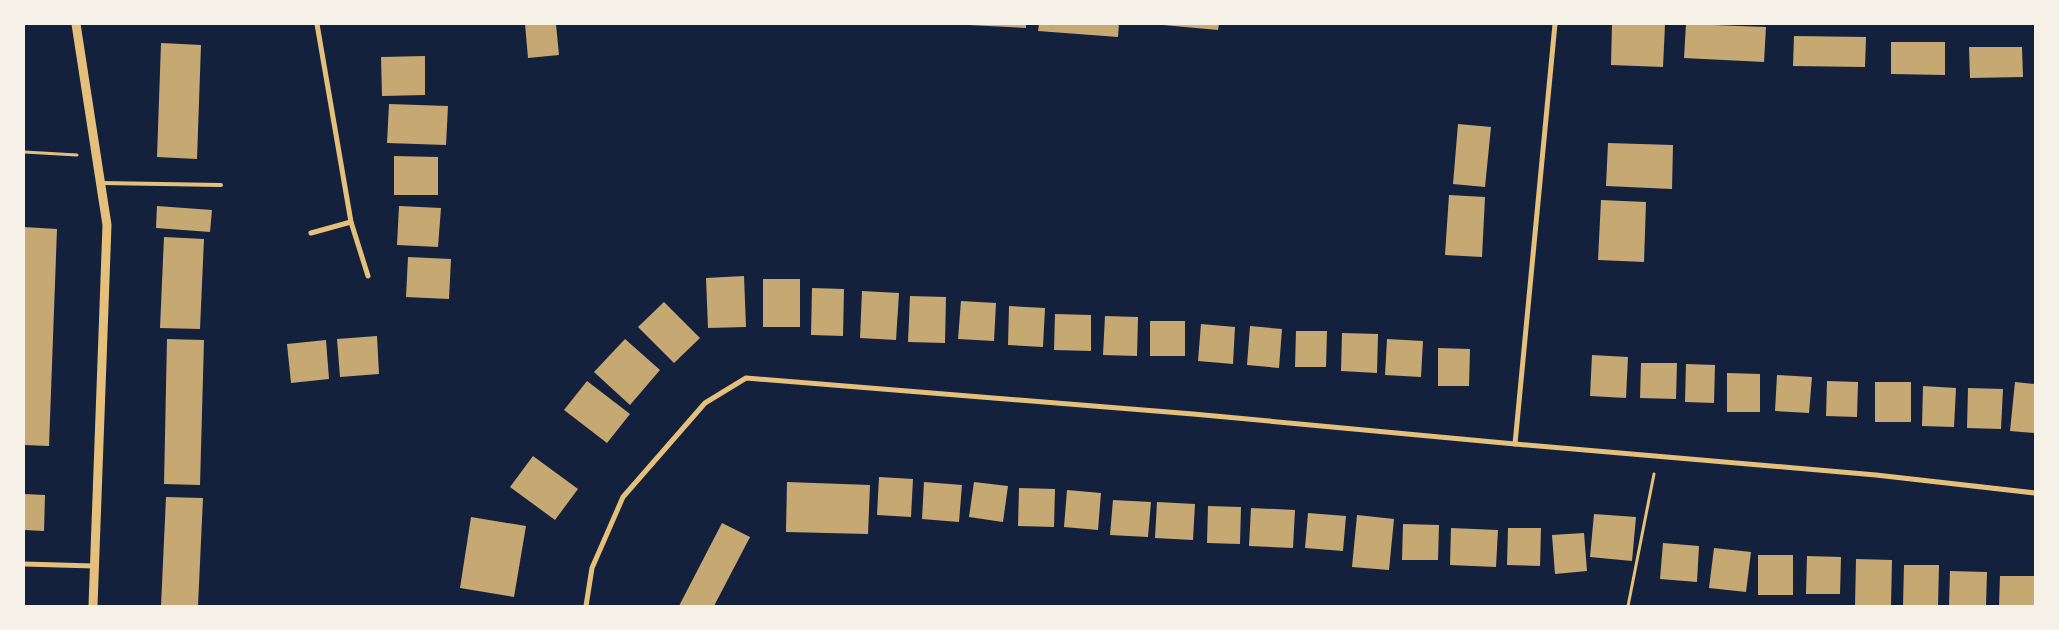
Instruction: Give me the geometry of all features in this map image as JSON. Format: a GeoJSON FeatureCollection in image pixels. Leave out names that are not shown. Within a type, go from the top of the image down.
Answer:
{"type":"FeatureCollection","features":[{"type":"Feature","properties":{"kind":"street"},"geometry":{"type":"LineString","coordinates":[[76,24],[107,225],[93,606]]}},
{"type":"Feature","properties":{"kind":"street"},"geometry":{"type":"LineString","coordinates":[[317,24],[351,222],[368,276]]}},
{"type":"Feature","properties":{"kind":"street"},"geometry":{"type":"LineString","coordinates":[[1515,444],[1555,24]]}},
{"type":"Feature","properties":{"kind":"street"},"geometry":{"type":"LineString","coordinates":[[311,233],[351,222]]}},
{"type":"Feature","properties":{"kind":"street"},"geometry":{"type":"LineString","coordinates":[[586,606],[592,568],[623,497],[704,403],[746,378],[1192,414],[1876,475],[2035,493]]}},
{"type":"Feature","properties":{"kind":"street"},"geometry":{"type":"LineString","coordinates":[[24,564],[94,566]]}},
{"type":"Feature","properties":{"kind":"lane"},"geometry":{"type":"LineString","coordinates":[[100,183],[221,185]]}},
{"type":"Feature","properties":{"kind":"path"},"geometry":{"type":"LineString","coordinates":[[24,152],[96,156]]}},
{"type":"Feature","properties":{"kind":"path"},"geometry":{"type":"LineString","coordinates":[[1628,606],[1657,456]]}},
{"type":"Feature","properties":{"kind":"building"},"geometry":{"type":"Polygon","coordinates":[[[525,24],[556,24],[559,55],[528,58],[525,24]]]}},
{"type":"Feature","properties":{"kind":"building"},"geometry":{"type":"Polygon","coordinates":[[[1026,24],[1026,28],[968,25],[1026,24]]]}},
{"type":"Feature","properties":{"kind":"building"},"geometry":{"type":"Polygon","coordinates":[[[1039,24],[1119,24],[1118,37],[1038,31],[1039,24]]]}},
{"type":"Feature","properties":{"kind":"building"},"geometry":{"type":"Polygon","coordinates":[[[1152,24],[1219,24],[1218,30],[1152,24]]]}},
{"type":"Feature","properties":{"kind":"building"},"geometry":{"type":"Polygon","coordinates":[[[1612,24],[1665,25],[1663,67],[1611,65],[1612,24]]]}},
{"type":"Feature","properties":{"kind":"building"},"geometry":{"type":"Polygon","coordinates":[[[1686,24],[1766,27],[1764,62],[1684,58],[1686,24]]]}},
{"type":"Feature","properties":{"kind":"building"},"geometry":{"type":"Polygon","coordinates":[[[1794,36],[1866,37],[1865,67],[1793,66],[1794,36]]]}},
{"type":"Feature","properties":{"kind":"building"},"geometry":{"type":"Polygon","coordinates":[[[1891,42],[1945,42],[1945,75],[1891,74],[1891,42]]]}},
{"type":"Feature","properties":{"kind":"building"},"geometry":{"type":"Polygon","coordinates":[[[161,43],[201,45],[197,159],[157,157],[161,43]]]}},
{"type":"Feature","properties":{"kind":"building"},"geometry":{"type":"Polygon","coordinates":[[[1969,47],[2022,47],[2023,77],[1970,78],[1969,47]]]}},
{"type":"Feature","properties":{"kind":"building"},"geometry":{"type":"Polygon","coordinates":[[[425,56],[425,95],[382,96],[381,57],[425,56]]]}},
{"type":"Feature","properties":{"kind":"building"},"geometry":{"type":"Polygon","coordinates":[[[389,104],[448,106],[446,145],[387,143],[389,104]]]}},
{"type":"Feature","properties":{"kind":"building"},"geometry":{"type":"Polygon","coordinates":[[[1458,124],[1491,127],[1485,187],[1453,184],[1458,124]]]}},
{"type":"Feature","properties":{"kind":"building"},"geometry":{"type":"Polygon","coordinates":[[[1608,143],[1673,145],[1672,189],[1606,186],[1608,143]]]}},
{"type":"Feature","properties":{"kind":"building"},"geometry":{"type":"Polygon","coordinates":[[[394,156],[438,157],[438,195],[394,195],[394,156]]]}},
{"type":"Feature","properties":{"kind":"building"},"geometry":{"type":"Polygon","coordinates":[[[1449,195],[1485,197],[1482,257],[1445,255],[1449,195]]]}},
{"type":"Feature","properties":{"kind":"building"},"geometry":{"type":"Polygon","coordinates":[[[1601,200],[1646,202],[1644,262],[1598,260],[1601,200]]]}},
{"type":"Feature","properties":{"kind":"building"},"geometry":{"type":"Polygon","coordinates":[[[157,206],[212,210],[210,232],[156,228],[157,206]]]}},
{"type":"Feature","properties":{"kind":"building"},"geometry":{"type":"Polygon","coordinates":[[[399,206],[441,208],[438,247],[397,245],[399,206]]]}},
{"type":"Feature","properties":{"kind":"building"},"geometry":{"type":"Polygon","coordinates":[[[24,227],[57,229],[49,446],[24,445],[24,227]]]}},
{"type":"Feature","properties":{"kind":"building"},"geometry":{"type":"Polygon","coordinates":[[[164,237],[204,239],[200,329],[160,328],[164,237]]]}},
{"type":"Feature","properties":{"kind":"building"},"geometry":{"type":"Polygon","coordinates":[[[408,257],[451,259],[449,299],[406,297],[408,257]]]}},
{"type":"Feature","properties":{"kind":"building"},"geometry":{"type":"Polygon","coordinates":[[[744,276],[746,327],[708,328],[706,278],[744,276]]]}},
{"type":"Feature","properties":{"kind":"building"},"geometry":{"type":"Polygon","coordinates":[[[763,279],[800,279],[800,327],[763,327],[763,279]]]}},
{"type":"Feature","properties":{"kind":"building"},"geometry":{"type":"Polygon","coordinates":[[[812,288],[844,289],[843,336],[811,335],[812,288]]]}},
{"type":"Feature","properties":{"kind":"building"},"geometry":{"type":"Polygon","coordinates":[[[862,291],[899,293],[896,340],[860,338],[862,291]]]}},
{"type":"Feature","properties":{"kind":"building"},"geometry":{"type":"Polygon","coordinates":[[[910,296],[946,297],[945,343],[908,342],[910,296]]]}},
{"type":"Feature","properties":{"kind":"building"},"geometry":{"type":"Polygon","coordinates":[[[961,301],[996,303],[994,341],[958,339],[961,301]]]}},
{"type":"Feature","properties":{"kind":"building"},"geometry":{"type":"Polygon","coordinates":[[[664,302],[700,338],[674,363],[638,327],[664,302]]]}},
{"type":"Feature","properties":{"kind":"building"},"geometry":{"type":"Polygon","coordinates":[[[1009,306],[1045,308],[1043,347],[1008,345],[1009,306]]]}},
{"type":"Feature","properties":{"kind":"building"},"geometry":{"type":"Polygon","coordinates":[[[1055,314],[1091,315],[1091,351],[1054,350],[1055,314]]]}},
{"type":"Feature","properties":{"kind":"building"},"geometry":{"type":"Polygon","coordinates":[[[1105,316],[1138,317],[1137,356],[1103,355],[1105,316]]]}},
{"type":"Feature","properties":{"kind":"building"},"geometry":{"type":"Polygon","coordinates":[[[1150,321],[1185,321],[1185,356],[1150,356],[1150,321]]]}},
{"type":"Feature","properties":{"kind":"building"},"geometry":{"type":"Polygon","coordinates":[[[1201,324],[1235,327],[1233,364],[1198,361],[1201,324]]]}},
{"type":"Feature","properties":{"kind":"building"},"geometry":{"type":"Polygon","coordinates":[[[1250,326],[1282,329],[1279,368],[1247,365],[1250,326]]]}},
{"type":"Feature","properties":{"kind":"building"},"geometry":{"type":"Polygon","coordinates":[[[1296,331],[1327,331],[1326,367],[1295,367],[1296,331]]]}},
{"type":"Feature","properties":{"kind":"building"},"geometry":{"type":"Polygon","coordinates":[[[1342,333],[1378,334],[1377,373],[1341,371],[1342,333]]]}},
{"type":"Feature","properties":{"kind":"building"},"geometry":{"type":"Polygon","coordinates":[[[377,336],[379,374],[340,377],[337,339],[377,336]]]}},
{"type":"Feature","properties":{"kind":"building"},"geometry":{"type":"Polygon","coordinates":[[[167,339],[204,340],[200,485],[164,484],[167,339]]]}},
{"type":"Feature","properties":{"kind":"building"},"geometry":{"type":"Polygon","coordinates":[[[625,339],[660,370],[630,405],[594,372],[625,339]]]}},
{"type":"Feature","properties":{"kind":"building"},"geometry":{"type":"Polygon","coordinates":[[[1387,339],[1423,341],[1421,377],[1385,375],[1387,339]]]}},
{"type":"Feature","properties":{"kind":"building"},"geometry":{"type":"Polygon","coordinates":[[[326,340],[329,379],[291,383],[287,344],[326,340]]]}},
{"type":"Feature","properties":{"kind":"building"},"geometry":{"type":"Polygon","coordinates":[[[1438,348],[1470,349],[1469,386],[1438,386],[1438,348]]]}},
{"type":"Feature","properties":{"kind":"building"},"geometry":{"type":"Polygon","coordinates":[[[1592,355],[1628,357],[1626,398],[1590,396],[1592,355]]]}},
{"type":"Feature","properties":{"kind":"building"},"geometry":{"type":"Polygon","coordinates":[[[1641,363],[1677,363],[1676,399],[1640,398],[1641,363]]]}},
{"type":"Feature","properties":{"kind":"building"},"geometry":{"type":"Polygon","coordinates":[[[1686,364],[1715,365],[1714,403],[1685,402],[1686,364]]]}},
{"type":"Feature","properties":{"kind":"building"},"geometry":{"type":"Polygon","coordinates":[[[1727,373],[1760,374],[1760,412],[1727,412],[1727,373]]]}},
{"type":"Feature","properties":{"kind":"building"},"geometry":{"type":"Polygon","coordinates":[[[1777,375],[1812,377],[1809,413],[1775,411],[1777,375]]]}},
{"type":"Feature","properties":{"kind":"building"},"geometry":{"type":"Polygon","coordinates":[[[587,381],[630,414],[607,443],[564,410],[587,381]]]}},
{"type":"Feature","properties":{"kind":"building"},"geometry":{"type":"Polygon","coordinates":[[[1827,381],[1858,382],[1857,417],[1826,416],[1827,381]]]}},
{"type":"Feature","properties":{"kind":"building"},"geometry":{"type":"Polygon","coordinates":[[[1875,382],[1911,382],[1911,422],[1875,422],[1875,382]]]}},
{"type":"Feature","properties":{"kind":"building"},"geometry":{"type":"Polygon","coordinates":[[[2015,382],[2035,384],[2035,433],[2010,431],[2015,382]]]}},
{"type":"Feature","properties":{"kind":"building"},"geometry":{"type":"Polygon","coordinates":[[[1923,386],[1956,388],[1954,427],[1922,426],[1923,386]]]}},
{"type":"Feature","properties":{"kind":"building"},"geometry":{"type":"Polygon","coordinates":[[[1968,388],[2003,389],[2001,429],[1967,428],[1968,388]]]}},
{"type":"Feature","properties":{"kind":"building"},"geometry":{"type":"Polygon","coordinates":[[[533,456],[578,489],[555,520],[510,487],[533,456]]]}},
{"type":"Feature","properties":{"kind":"building"},"geometry":{"type":"Polygon","coordinates":[[[879,477],[913,479],[911,517],[877,515],[879,477]]]}},
{"type":"Feature","properties":{"kind":"building"},"geometry":{"type":"Polygon","coordinates":[[[787,482],[870,485],[868,534],[786,532],[787,482]]]}},
{"type":"Feature","properties":{"kind":"building"},"geometry":{"type":"Polygon","coordinates":[[[924,482],[962,485],[959,522],[922,519],[924,482]]]}},
{"type":"Feature","properties":{"kind":"building"},"geometry":{"type":"Polygon","coordinates":[[[974,482],[1008,486],[1003,522],[969,517],[974,482]]]}},
{"type":"Feature","properties":{"kind":"building"},"geometry":{"type":"Polygon","coordinates":[[[1019,488],[1055,489],[1054,527],[1018,526],[1019,488]]]}},
{"type":"Feature","properties":{"kind":"building"},"geometry":{"type":"Polygon","coordinates":[[[1067,490],[1101,493],[1098,530],[1064,527],[1067,490]]]}},
{"type":"Feature","properties":{"kind":"building"},"geometry":{"type":"Polygon","coordinates":[[[24,494],[45,495],[44,531],[24,530],[24,494]]]}},
{"type":"Feature","properties":{"kind":"building"},"geometry":{"type":"Polygon","coordinates":[[[166,497],[203,498],[198,606],[161,606],[166,497]]]}},
{"type":"Feature","properties":{"kind":"building"},"geometry":{"type":"Polygon","coordinates":[[[1113,500],[1151,502],[1148,537],[1110,535],[1113,500]]]}},
{"type":"Feature","properties":{"kind":"building"},"geometry":{"type":"Polygon","coordinates":[[[1157,502],[1195,504],[1193,540],[1155,538],[1157,502]]]}},
{"type":"Feature","properties":{"kind":"building"},"geometry":{"type":"Polygon","coordinates":[[[1208,506],[1241,507],[1240,544],[1207,543],[1208,506]]]}},
{"type":"Feature","properties":{"kind":"building"},"geometry":{"type":"Polygon","coordinates":[[[1251,508],[1295,510],[1293,548],[1249,546],[1251,508]]]}},
{"type":"Feature","properties":{"kind":"building"},"geometry":{"type":"Polygon","coordinates":[[[1308,513],[1346,516],[1343,551],[1305,548],[1308,513]]]}},
{"type":"Feature","properties":{"kind":"building"},"geometry":{"type":"Polygon","coordinates":[[[1594,514],[1636,517],[1632,561],[1590,557],[1594,514]]]}},
{"type":"Feature","properties":{"kind":"building"},"geometry":{"type":"Polygon","coordinates":[[[1357,515],[1394,519],[1389,570],[1352,567],[1357,515]]]}},
{"type":"Feature","properties":{"kind":"building"},"geometry":{"type":"Polygon","coordinates":[[[471,517],[526,526],[514,597],[460,588],[471,517]]]}},
{"type":"Feature","properties":{"kind":"building"},"geometry":{"type":"Polygon","coordinates":[[[722,523],[750,537],[714,606],[679,606],[722,523]]]}},
{"type":"Feature","properties":{"kind":"building"},"geometry":{"type":"Polygon","coordinates":[[[1403,524],[1439,525],[1438,560],[1402,560],[1403,524]]]}},
{"type":"Feature","properties":{"kind":"building"},"geometry":{"type":"Polygon","coordinates":[[[1451,528],[1498,530],[1496,567],[1450,565],[1451,528]]]}},
{"type":"Feature","properties":{"kind":"building"},"geometry":{"type":"Polygon","coordinates":[[[1508,528],[1541,528],[1540,566],[1507,565],[1508,528]]]}},
{"type":"Feature","properties":{"kind":"building"},"geometry":{"type":"Polygon","coordinates":[[[1584,533],[1587,571],[1555,574],[1552,535],[1584,533]]]}},
{"type":"Feature","properties":{"kind":"building"},"geometry":{"type":"Polygon","coordinates":[[[1663,543],[1699,546],[1697,582],[1660,579],[1663,543]]]}},
{"type":"Feature","properties":{"kind":"building"},"geometry":{"type":"Polygon","coordinates":[[[1714,548],[1751,552],[1746,592],[1709,588],[1714,548]]]}},
{"type":"Feature","properties":{"kind":"building"},"geometry":{"type":"Polygon","coordinates":[[[1758,555],[1793,555],[1793,595],[1758,595],[1758,555]]]}},
{"type":"Feature","properties":{"kind":"building"},"geometry":{"type":"Polygon","coordinates":[[[1807,556],[1841,557],[1840,594],[1806,594],[1807,556]]]}},
{"type":"Feature","properties":{"kind":"building"},"geometry":{"type":"Polygon","coordinates":[[[1856,559],[1892,560],[1891,606],[1855,606],[1856,559]]]}},
{"type":"Feature","properties":{"kind":"building"},"geometry":{"type":"Polygon","coordinates":[[[1904,565],[1939,565],[1938,606],[1903,606],[1904,565]]]}},
{"type":"Feature","properties":{"kind":"building"},"geometry":{"type":"Polygon","coordinates":[[[1950,571],[1987,572],[1986,606],[1949,606],[1950,571]]]}},
{"type":"Feature","properties":{"kind":"building"},"geometry":{"type":"Polygon","coordinates":[[[2000,576],[2034,576],[2034,606],[1999,606],[2000,576]]]}}]}
